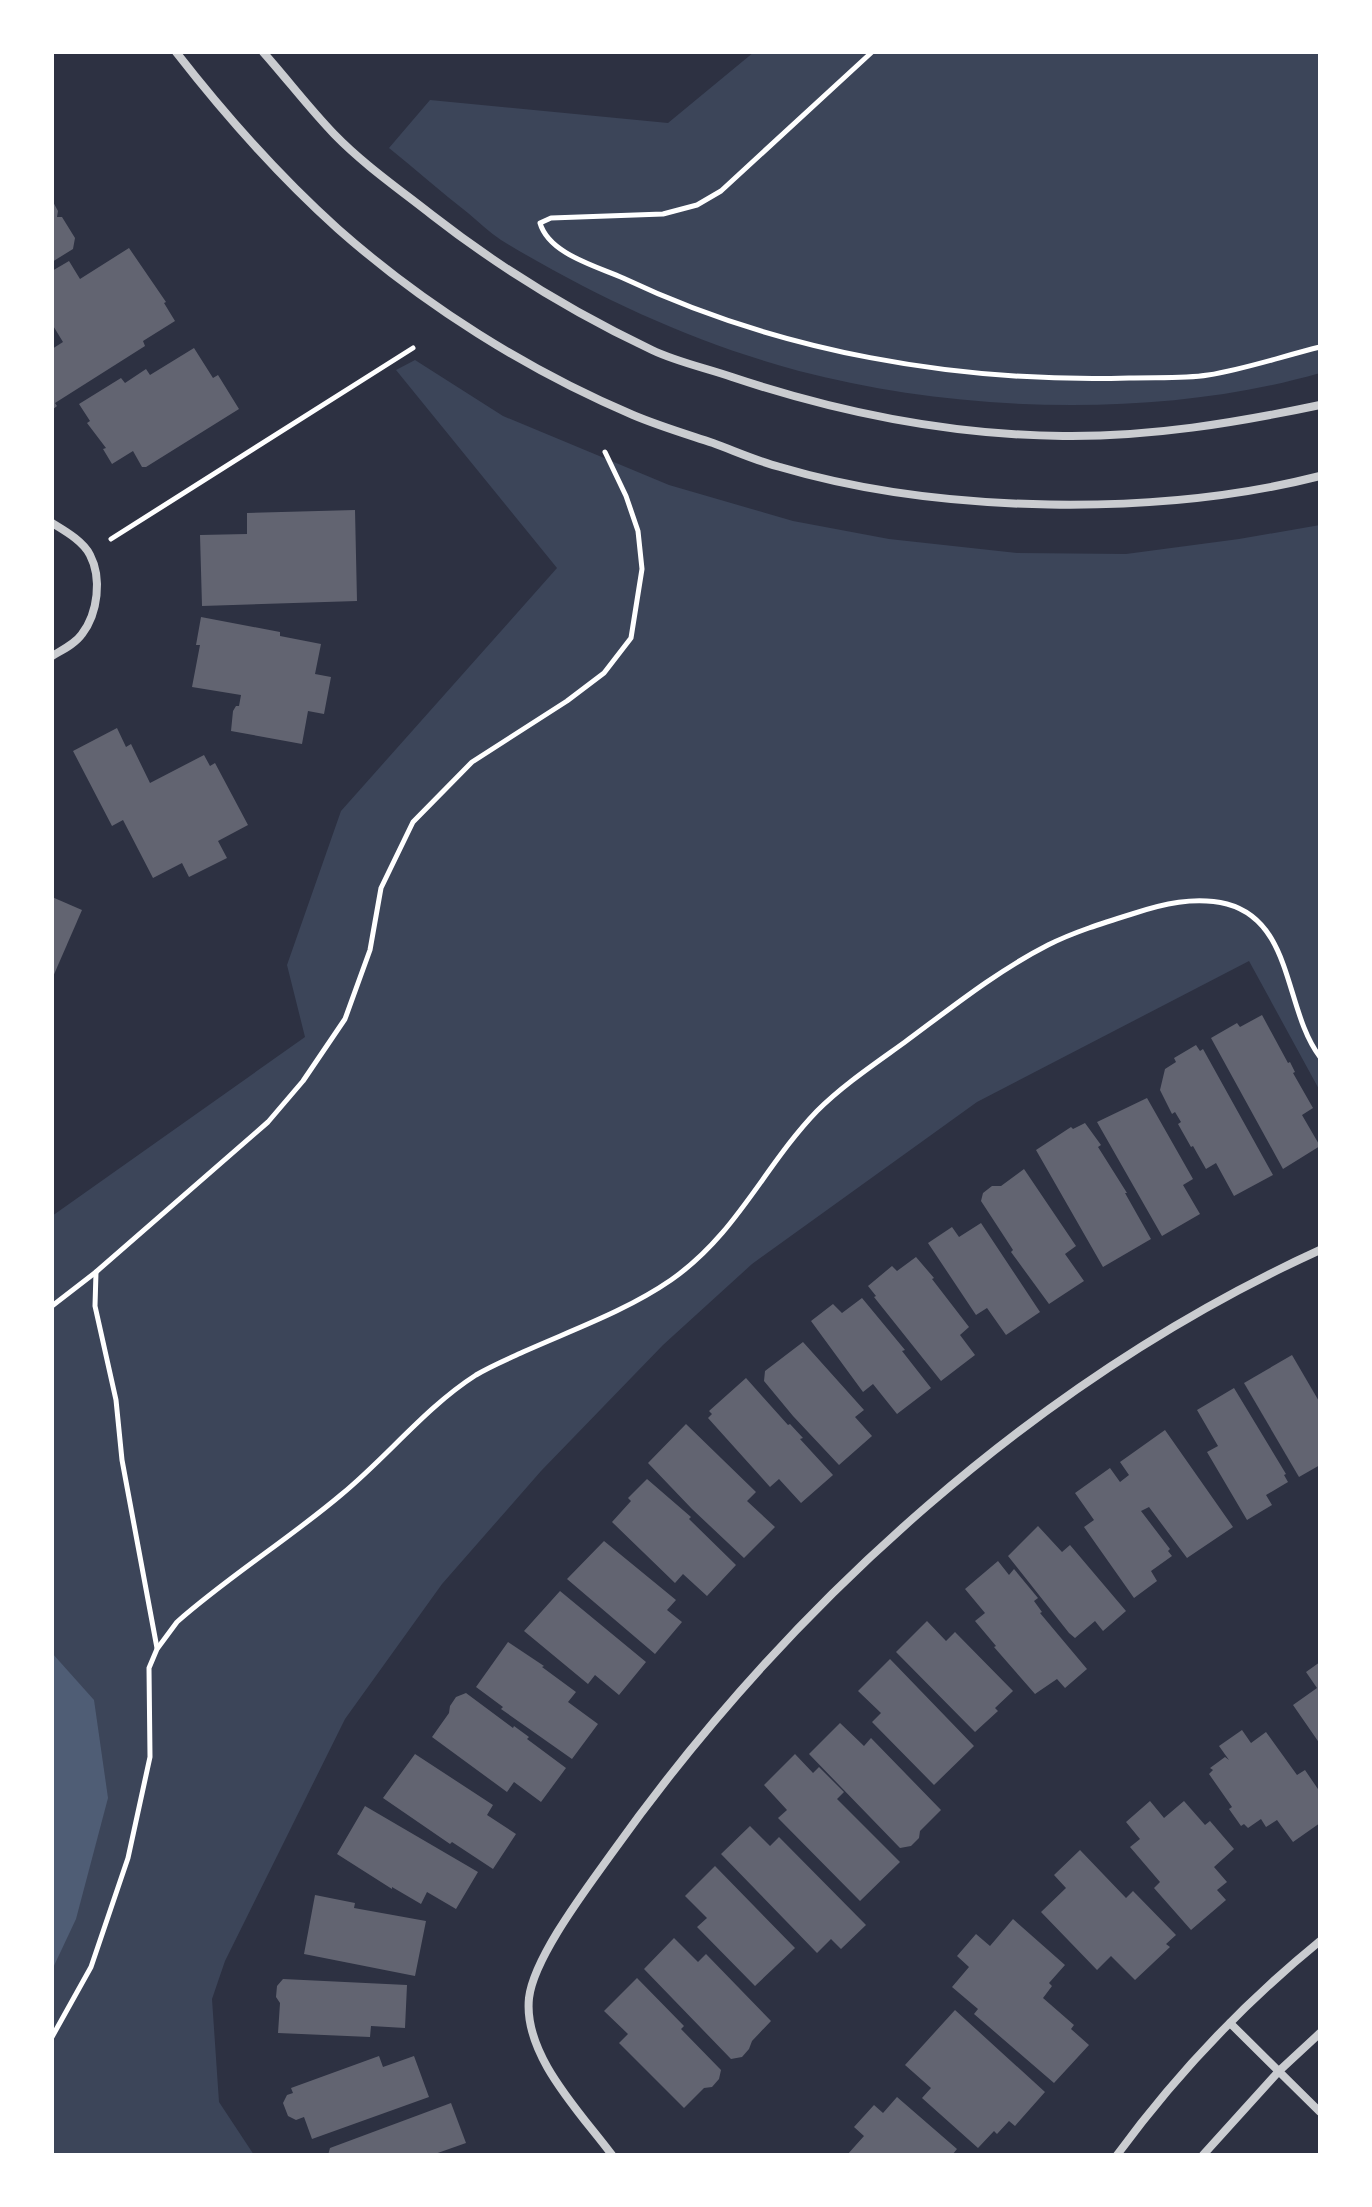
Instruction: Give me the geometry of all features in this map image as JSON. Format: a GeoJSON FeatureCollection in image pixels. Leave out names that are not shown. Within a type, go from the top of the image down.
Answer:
{"type":"FeatureCollection","features":[{"type":"Feature","properties":{"kind":"street"},"geometry":{"type":"LineString","coordinates":[[176,52],[231,122],[327,218],[361,247],[426,298],[473,329],[564,382],[634,415],[780,467],[865,486],[1036,505],[1189,498],[1285,485],[1320,476]]}},
{"type":"Feature","properties":{"kind":"street"},"geometry":{"type":"LineString","coordinates":[[263,52],[335,135],[374,170],[472,246],[561,303],[669,356],[794,398],[952,430],[1064,436],[1147,433],[1235,423],[1320,405]]}},
{"type":"Feature","properties":{"kind":"street"},"geometry":{"type":"LineString","coordinates":[[52,523],[71,534],[90,553],[97,578],[95,602],[83,633],[52,656]]}},
{"type":"Feature","properties":{"kind":"street"},"geometry":{"type":"LineString","coordinates":[[612,2155],[541,2056],[530,2029],[529,1999],[535,1974],[556,1938],[594,1878],[649,1802],[755,1674],[825,1600],[953,1483],[1045,1412],[1158,1337],[1320,1250]]}},
{"type":"Feature","properties":{"kind":"street"},"geometry":{"type":"LineString","coordinates":[[1117,2155],[1147,2114],[1230,2023],[1320,1941]]}},
{"type":"Feature","properties":{"kind":"street"},"geometry":{"type":"LineString","coordinates":[[1230,2023],[1320,2112]]}},
{"type":"Feature","properties":{"kind":"street"},"geometry":{"type":"LineString","coordinates":[[1203,2155],[1279,2071],[1320,2033]]}},
{"type":"Feature","properties":{"kind":"path"},"geometry":{"type":"LineString","coordinates":[[872,52],[721,191],[697,205],[663,214],[551,218],[540,223],[543,234],[560,249],[661,296],[766,333],[867,357],[939,368],[1078,379],[1207,375],[1320,347]]}},
{"type":"Feature","properties":{"kind":"path"},"geometry":{"type":"LineString","coordinates":[[90,553],[413,348]]}},
{"type":"Feature","properties":{"kind":"path"},"geometry":{"type":"LineString","coordinates":[[52,1306],[96,1272],[268,1122],[303,1081],[345,1019],[370,950],[381,888],[413,822],[472,762],[567,701],[604,673],[631,638],[642,569],[638,531],[626,496],[605,452]]}},
{"type":"Feature","properties":{"kind":"path"},"geometry":{"type":"LineString","coordinates":[[52,2037],[91,1967],[128,1858],[150,1757],[149,1668],[157,1649],[177,1622],[195,1606],[342,1494],[454,1390],[480,1372],[621,1308],[669,1281],[720,1238],[818,1110],[978,988],[1048,946],[1098,925],[1163,904],[1208,900],[1231,905],[1253,916],[1278,950],[1293,1001],[1312,1047],[1320,1057]]}},
{"type":"Feature","properties":{"kind":"path"},"geometry":{"type":"LineString","coordinates":[[96,1272],[95,1306],[116,1400],[122,1460],[157,1649]]}},
{"type":"Feature","properties":{"kind":"shaded area"},"geometry":{"type":"Polygon","coordinates":[[[754,52],[1320,52],[1320,373],[1258,388],[1194,398],[1127,404],[1060,405],[926,396],[799,371],[683,332],[608,299],[536,261],[497,237],[389,148],[430,100],[668,123],[754,52]]]}},
{"type":"Feature","properties":{"kind":"shaded area"},"geometry":{"type":"Polygon","coordinates":[[[415,360],[503,416],[669,485],[793,521],[889,539],[1017,553],[1126,554],[1320,525],[1320,1091],[1249,961],[977,1102],[752,1264],[663,1345],[541,1471],[442,1584],[345,1719],[225,1961],[212,1999],[219,2102],[254,2155],[52,2155],[52,1216],[305,1037],[287,965],[341,811],[557,568],[396,370],[415,360]]]}},
{"type":"Feature","properties":{"kind":"shaded area"},"geometry":{"type":"Polygon","coordinates":[[[52,1653],[94,1700],[108,1798],[76,1919],[52,1970],[52,1653]]]}},
{"type":"Feature","properties":{"kind":"building"},"geometry":{"type":"Polygon","coordinates":[[[52,200],[58,211],[57,217],[62,217],[75,238],[73,249],[52,262],[52,200]]]}},
{"type":"Feature","properties":{"kind":"building"},"geometry":{"type":"Polygon","coordinates":[[[129,248],[166,302],[175,321],[143,341],[145,346],[55,403],[57,406],[52,410],[52,349],[63,342],[52,324],[52,271],[69,261],[80,279],[129,248]]]}},
{"type":"Feature","properties":{"kind":"building"},"geometry":{"type":"Polygon","coordinates":[[[194,348],[213,378],[218,375],[239,409],[146,467],[142,467],[133,451],[112,464],[103,449],[106,448],[87,423],[90,421],[79,404],[121,378],[125,383],[146,369],[150,375],[194,348]]]}},
{"type":"Feature","properties":{"kind":"building"},"geometry":{"type":"Polygon","coordinates":[[[355,510],[357,601],[202,606],[200,535],[247,534],[247,513],[355,510]]]}},
{"type":"Feature","properties":{"kind":"building"},"geometry":{"type":"Polygon","coordinates":[[[201,617],[280,632],[280,636],[321,644],[315,674],[331,677],[324,714],[308,711],[302,744],[231,731],[233,711],[239,706],[241,695],[192,687],[200,645],[196,645],[201,617]]]}},
{"type":"Feature","properties":{"kind":"building"},"geometry":{"type":"Polygon","coordinates":[[[117,728],[126,747],[131,744],[150,783],[204,755],[210,766],[215,763],[248,825],[218,841],[227,858],[189,877],[182,863],[153,878],[123,820],[112,826],[73,751],[117,728]]]}},
{"type":"Feature","properties":{"kind":"building"},"geometry":{"type":"Polygon","coordinates":[[[52,897],[82,910],[52,979],[52,897]]]}},
{"type":"Feature","properties":{"kind":"building"},"geometry":{"type":"Polygon","coordinates":[[[1262,1015],[1313,1108],[1302,1115],[1320,1146],[1283,1169],[1211,1038],[1237,1023],[1240,1027],[1262,1015]]]}},
{"type":"Feature","properties":{"kind":"building"},"geometry":{"type":"Polygon","coordinates":[[[1196,1045],[1200,1051],[1203,1049],[1273,1175],[1234,1196],[1216,1163],[1206,1169],[1160,1090],[1165,1069],[1176,1062],[1174,1058],[1196,1045]]]}},
{"type":"Feature","properties":{"kind":"building"},"geometry":{"type":"Polygon","coordinates":[[[1147,1098],[1193,1179],[1183,1185],[1200,1214],[1162,1236],[1097,1122],[1147,1098]]]}},
{"type":"Feature","properties":{"kind":"building"},"geometry":{"type":"Polygon","coordinates":[[[1085,1123],[1101,1145],[1098,1147],[1151,1239],[1103,1267],[1036,1150],[1071,1127],[1073,1129],[1085,1123]]]}},
{"type":"Feature","properties":{"kind":"building"},"geometry":{"type":"Polygon","coordinates":[[[1024,1169],[1076,1246],[1065,1254],[1084,1281],[1049,1304],[1011,1252],[1013,1250],[981,1201],[983,1193],[992,1186],[1001,1186],[1024,1169]]]}},
{"type":"Feature","properties":{"kind":"building"},"geometry":{"type":"Polygon","coordinates":[[[981,1223],[1040,1312],[1006,1335],[987,1308],[976,1315],[928,1243],[952,1227],[959,1237],[981,1223]]]}},
{"type":"Feature","properties":{"kind":"building"},"geometry":{"type":"Polygon","coordinates":[[[916,1257],[969,1327],[960,1335],[975,1355],[941,1381],[868,1286],[892,1266],[897,1271],[916,1257]]]}},
{"type":"Feature","properties":{"kind":"building"},"geometry":{"type":"Polygon","coordinates":[[[862,1298],[905,1350],[902,1351],[931,1388],[897,1414],[873,1384],[863,1392],[811,1321],[833,1304],[842,1313],[862,1298]]]}},
{"type":"Feature","properties":{"kind":"building"},"geometry":{"type":"Polygon","coordinates":[[[803,1342],[864,1410],[855,1417],[872,1436],[839,1465],[764,1381],[765,1371],[803,1342]]]}},
{"type":"Feature","properties":{"kind":"building"},"geometry":{"type":"Polygon","coordinates":[[[1292,1355],[1320,1403],[1320,1465],[1299,1477],[1244,1383],[1292,1355]]]}},
{"type":"Feature","properties":{"kind":"building"},"geometry":{"type":"Polygon","coordinates":[[[746,1378],[833,1475],[801,1503],[779,1479],[770,1487],[708,1418],[712,1414],[709,1411],[746,1378]]]}},
{"type":"Feature","properties":{"kind":"building"},"geometry":{"type":"Polygon","coordinates":[[[1234,1388],[1288,1482],[1266,1495],[1272,1505],[1247,1520],[1207,1452],[1218,1446],[1197,1410],[1234,1388]]]}},
{"type":"Feature","properties":{"kind":"building"},"geometry":{"type":"Polygon","coordinates":[[[686,1424],[756,1492],[747,1501],[775,1527],[744,1558],[648,1463],[686,1424]]]}},
{"type":"Feature","properties":{"kind":"building"},"geometry":{"type":"Polygon","coordinates":[[[1165,1430],[1233,1527],[1187,1558],[1149,1507],[1141,1511],[1172,1556],[1151,1571],[1157,1581],[1134,1598],[1084,1527],[1094,1520],[1075,1493],[1110,1468],[1120,1482],[1129,1475],[1120,1462],[1165,1430]]]}},
{"type":"Feature","properties":{"kind":"building"},"geometry":{"type":"Polygon","coordinates":[[[647,1479],[691,1517],[689,1519],[736,1565],[707,1596],[683,1574],[675,1583],[612,1522],[631,1501],[628,1498],[647,1479]]]}},
{"type":"Feature","properties":{"kind":"building"},"geometry":{"type":"Polygon","coordinates":[[[1038,1526],[1062,1552],[1070,1545],[1126,1611],[1103,1631],[1095,1621],[1075,1638],[1008,1556],[1038,1526]]]}},
{"type":"Feature","properties":{"kind":"building"},"geometry":{"type":"Polygon","coordinates":[[[604,1541],[676,1600],[667,1610],[682,1622],[655,1654],[567,1579],[604,1541]]]}},
{"type":"Feature","properties":{"kind":"building"},"geometry":{"type":"Polygon","coordinates":[[[998,1561],[1009,1575],[1014,1569],[1038,1598],[1034,1601],[1040,1613],[1087,1669],[1065,1688],[1057,1679],[1035,1694],[975,1621],[985,1613],[965,1589],[998,1561]]]}},
{"type":"Feature","properties":{"kind":"building"},"geometry":{"type":"Polygon","coordinates":[[[560,1591],[646,1662],[619,1695],[595,1675],[588,1684],[524,1631],[560,1591]]]}},
{"type":"Feature","properties":{"kind":"building"},"geometry":{"type":"Polygon","coordinates":[[[927,1621],[946,1641],[955,1632],[1013,1691],[995,1708],[998,1711],[975,1732],[896,1652],[927,1621]]]}},
{"type":"Feature","properties":{"kind":"building"},"geometry":{"type":"Polygon","coordinates":[[[508,1642],[576,1692],[568,1702],[598,1724],[572,1759],[501,1709],[503,1707],[476,1687],[508,1642]]]}},
{"type":"Feature","properties":{"kind":"building"},"geometry":{"type":"Polygon","coordinates":[[[890,1659],[974,1746],[934,1785],[872,1722],[881,1713],[858,1691],[890,1659]]]}},
{"type":"Feature","properties":{"kind":"building"},"geometry":{"type":"Polygon","coordinates":[[[1320,1662],[1320,1744],[1293,1705],[1317,1688],[1306,1672],[1320,1662]]]}},
{"type":"Feature","properties":{"kind":"building"},"geometry":{"type":"Polygon","coordinates":[[[466,1693],[529,1737],[527,1739],[566,1768],[541,1802],[514,1782],[507,1792],[432,1737],[456,1697],[466,1693]]]}},
{"type":"Feature","properties":{"kind":"building"},"geometry":{"type":"Polygon","coordinates":[[[840,1723],[864,1746],[871,1738],[941,1810],[920,1831],[919,1838],[911,1846],[900,1848],[809,1754],[840,1723]]]}},
{"type":"Feature","properties":{"kind":"building"},"geometry":{"type":"Polygon","coordinates":[[[1242,1730],[1251,1743],[1266,1732],[1297,1775],[1305,1770],[1320,1792],[1320,1823],[1293,1842],[1277,1820],[1266,1827],[1261,1819],[1248,1828],[1244,1824],[1241,1826],[1209,1774],[1213,1770],[1210,1768],[1225,1757],[1229,1760],[1219,1746],[1242,1730]]]}},
{"type":"Feature","properties":{"kind":"building"},"geometry":{"type":"Polygon","coordinates":[[[415,1754],[493,1805],[487,1815],[516,1834],[493,1869],[383,1798],[415,1754]]]}},
{"type":"Feature","properties":{"kind":"building"},"geometry":{"type":"Polygon","coordinates":[[[795,1754],[813,1773],[819,1767],[844,1792],[837,1799],[900,1862],[860,1901],[778,1818],[787,1810],[764,1785],[795,1754]]]}},
{"type":"Feature","properties":{"kind":"building"},"geometry":{"type":"Polygon","coordinates":[[[1150,1801],[1164,1818],[1184,1801],[1205,1825],[1210,1821],[1234,1849],[1214,1867],[1227,1882],[1217,1890],[1226,1900],[1191,1930],[1154,1888],[1160,1882],[1130,1847],[1140,1839],[1126,1822],[1150,1801]]]}},
{"type":"Feature","properties":{"kind":"building"},"geometry":{"type":"Polygon","coordinates":[[[365,1806],[478,1872],[456,1909],[427,1892],[421,1904],[337,1854],[365,1806]]]}},
{"type":"Feature","properties":{"kind":"building"},"geometry":{"type":"Polygon","coordinates":[[[750,1826],[770,1846],[779,1837],[866,1925],[841,1949],[831,1939],[817,1953],[721,1854],[750,1826]]]}},
{"type":"Feature","properties":{"kind":"building"},"geometry":{"type":"Polygon","coordinates":[[[1080,1850],[1126,1898],[1133,1891],[1176,1935],[1166,1944],[1170,1947],[1135,1980],[1111,1956],[1097,1970],[1041,1912],[1066,1888],[1054,1875],[1080,1850]]]}},
{"type":"Feature","properties":{"kind":"building"},"geometry":{"type":"Polygon","coordinates":[[[715,1866],[795,1948],[755,1986],[697,1927],[707,1918],[685,1896],[715,1866]]]}},
{"type":"Feature","properties":{"kind":"building"},"geometry":{"type":"Polygon","coordinates":[[[315,1895],[355,1903],[354,1908],[426,1921],[415,1976],[304,1954],[315,1895]]]}},
{"type":"Feature","properties":{"kind":"building"},"geometry":{"type":"Polygon","coordinates":[[[1013,1919],[1065,1965],[1049,1983],[1052,1986],[1043,1998],[1074,2025],[1071,2029],[1089,2045],[1054,2083],[974,2014],[978,2009],[952,1987],[969,1967],[957,1956],[976,1934],[990,1946],[1013,1919]]]}},
{"type":"Feature","properties":{"kind":"building"},"geometry":{"type":"Polygon","coordinates":[[[674,1938],[698,1962],[706,1954],[771,2021],[742,2057],[731,2059],[644,1969],[674,1938]]]}},
{"type":"Feature","properties":{"kind":"building"},"geometry":{"type":"Polygon","coordinates":[[[637,1978],[721,2070],[719,2079],[712,2087],[704,2088],[684,2108],[619,2043],[628,2034],[604,2011],[637,1978]]]}},
{"type":"Feature","properties":{"kind":"building"},"geometry":{"type":"Polygon","coordinates":[[[283,1979],[407,1985],[405,2028],[371,2026],[370,2037],[278,2033],[280,2003],[276,1997],[277,1986],[283,1979]]]}},
{"type":"Feature","properties":{"kind":"building"},"geometry":{"type":"Polygon","coordinates":[[[955,2010],[1045,2092],[1015,2126],[1009,2121],[978,2148],[922,2098],[931,2088],[905,2065],[955,2010]]]}},
{"type":"Feature","properties":{"kind":"building"},"geometry":{"type":"Polygon","coordinates":[[[379,2056],[383,2067],[414,2056],[429,2097],[312,2139],[304,2117],[296,2120],[288,2116],[283,2103],[287,2095],[293,2093],[291,2088],[379,2056]]]}},
{"type":"Feature","properties":{"kind":"building"},"geometry":{"type":"Polygon","coordinates":[[[897,2097],[957,2149],[952,2155],[847,2155],[864,2136],[854,2127],[874,2105],[883,2113],[897,2097]]]}},
{"type":"Feature","properties":{"kind":"building"},"geometry":{"type":"Polygon","coordinates":[[[451,2103],[466,2143],[432,2155],[328,2155],[330,2148],[451,2103]]]}}]}
